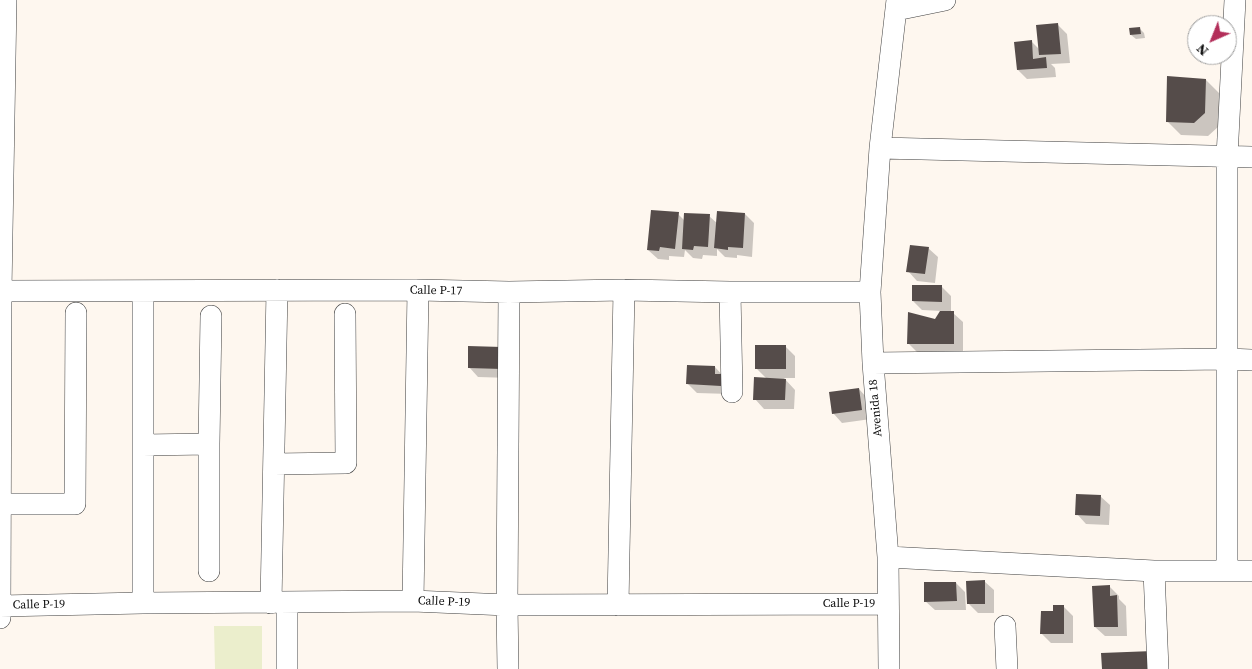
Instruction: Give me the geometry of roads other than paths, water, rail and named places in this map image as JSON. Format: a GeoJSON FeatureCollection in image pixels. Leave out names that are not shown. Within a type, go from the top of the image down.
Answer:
{"type":"FeatureCollection","features":[{"type":"Feature","properties":{"kind":"street"},"geometry":{"type":"LineString","coordinates":[[0,618],[1,291],[6,0]]}},
{"type":"Feature","properties":{"kind":"street"},"geometry":{"type":"LineString","coordinates":[[896,5],[946,0]]}},
{"type":"Feature","properties":{"kind":"street"},"geometry":{"type":"LineString","coordinates":[[1226,571],[1227,157],[1235,0]]}},
{"type":"Feature","properties":{"kind":"street","name":"Avenida 18"},"geometry":{"type":"LineString","coordinates":[[889,669],[888,556],[873,363],[870,292],[880,148],[896,5]]}},
{"type":"Feature","properties":{"kind":"street"},"geometry":{"type":"LineString","coordinates":[[880,148],[1252,157]]}},
{"type":"Feature","properties":{"kind":"street"},"geometry":{"type":"LineString","coordinates":[[277,290],[274,464],[279,603],[287,669]]}},
{"type":"Feature","properties":{"kind":"street"},"geometry":{"type":"LineString","coordinates":[[413,601],[418,290]]}},
{"type":"Feature","properties":{"kind":"street","name":"Calle P-17"},"geometry":{"type":"LineString","coordinates":[[1,291],[418,290],[509,292],[624,290],[870,292]]}},
{"type":"Feature","properties":{"kind":"street"},"geometry":{"type":"LineString","coordinates":[[618,605],[624,290]]}},
{"type":"Feature","properties":{"kind":"street"},"geometry":{"type":"LineString","coordinates":[[143,291],[143,603]]}},
{"type":"Feature","properties":{"kind":"street"},"geometry":{"type":"LineString","coordinates":[[508,669],[509,292]]}},
{"type":"Feature","properties":{"kind":"street"},"geometry":{"type":"LineString","coordinates":[[730,292],[732,392]]}},
{"type":"Feature","properties":{"kind":"street"},"geometry":{"type":"LineString","coordinates":[[1,504],[75,504],[76,314]]}},
{"type":"Feature","properties":{"kind":"street"},"geometry":{"type":"LineString","coordinates":[[274,464],[346,463],[345,314]]}},
{"type":"Feature","properties":{"kind":"street"},"geometry":{"type":"LineString","coordinates":[[209,570],[210,316]]}},
{"type":"Feature","properties":{"kind":"street"},"geometry":{"type":"LineString","coordinates":[[873,363],[1252,360]]}},
{"type":"Feature","properties":{"kind":"street"},"geometry":{"type":"LineString","coordinates":[[143,445],[209,444]]}},
{"type":"Feature","properties":{"kind":"street"},"geometry":{"type":"LineString","coordinates":[[888,556],[1154,572],[1252,571]]}},
{"type":"Feature","properties":{"kind":"street"},"geometry":{"type":"LineString","coordinates":[[1154,572],[1158,669]]}},
{"type":"Feature","properties":{"kind":"street","name":"Calle P-19"},"geometry":{"type":"LineString","coordinates":[[0,606],[413,601],[507,605],[888,604]]}},
{"type":"Feature","properties":{"kind":"street"},"geometry":{"type":"LineString","coordinates":[[1005,626],[1007,669]]}}]}
